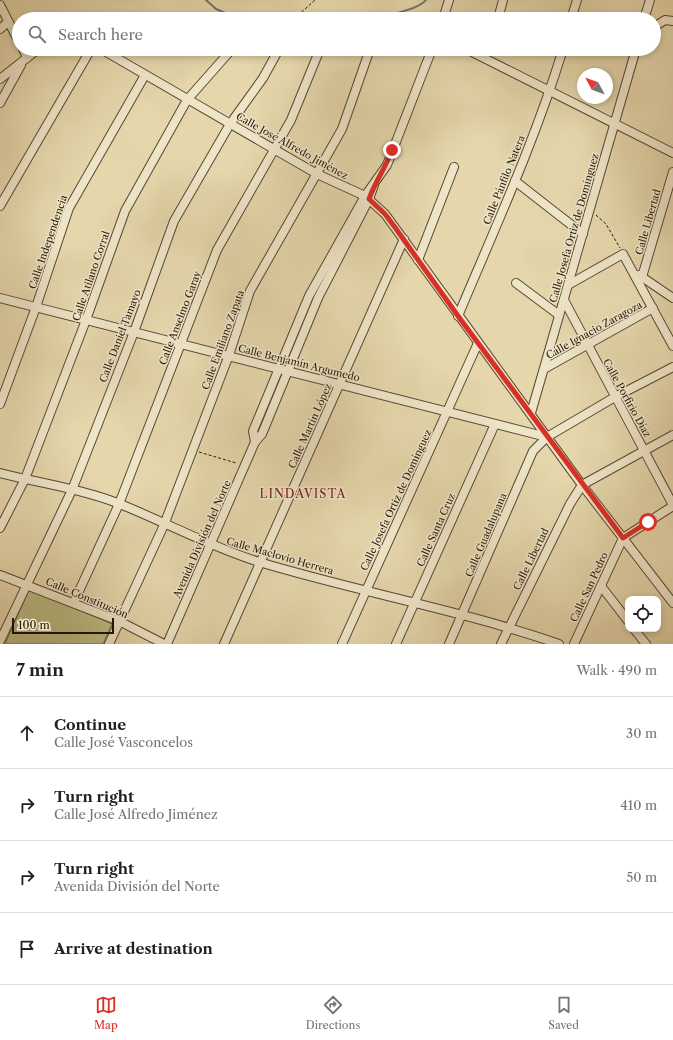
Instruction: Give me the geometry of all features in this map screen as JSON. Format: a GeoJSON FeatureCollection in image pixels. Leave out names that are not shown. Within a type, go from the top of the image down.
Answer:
{"type":"FeatureCollection","features":[{"type":"Feature","properties":{"kind":"street"},"geometry":{"type":"LineString","coordinates":[[445,12],[449,0]]}},
{"type":"Feature","properties":{"kind":"street"},"geometry":{"type":"LineString","coordinates":[[500,12],[503,0]]}},
{"type":"Feature","properties":{"kind":"street"},"geometry":{"type":"LineString","coordinates":[[573,12],[577,0]]}},
{"type":"Feature","properties":{"kind":"street"},"geometry":{"type":"LineString","coordinates":[[646,12],[650,0]]}},
{"type":"Feature","properties":{"kind":"street"},"geometry":{"type":"LineString","coordinates":[[0,5],[12,29]]}},
{"type":"Feature","properties":{"kind":"street"},"geometry":{"type":"LineString","coordinates":[[661,23],[665,20],[673,21]]}},
{"type":"Feature","properties":{"kind":"street"},"geometry":{"type":"LineString","coordinates":[[0,29],[8,22]]}},
{"type":"Feature","properties":{"kind":"street"},"geometry":{"type":"LineString","coordinates":[[0,103],[25,60],[24,56]]}},
{"type":"Feature","properties":{"kind":"street"},"geometry":{"type":"LineString","coordinates":[[0,79],[30,56]]}},
{"type":"Feature","properties":{"kind":"street"},"geometry":{"type":"LineString","coordinates":[[0,206],[87,56]]}},
{"type":"Feature","properties":{"kind":"street","name":"Calle José Alfredo Jiménez"},"geometry":{"type":"LineString","coordinates":[[113,56],[317,174],[367,198],[385,214],[582,485],[673,603]]}},
{"type":"Feature","properties":{"kind":"street","name":"Calle Atilano Corral"},"geometry":{"type":"LineString","coordinates":[[0,528],[25,479],[86,320],[125,211],[187,100],[226,56]]}},
{"type":"Feature","properties":{"kind":"street","name":"Calle Daniel Tamayo"},"geometry":{"type":"LineString","coordinates":[[0,641],[72,490],[134,332],[174,221],[230,124],[263,78],[275,56]]}},
{"type":"Feature","properties":{"kind":"street","name":"Calle Anselmo Garay"},"geometry":{"type":"LineString","coordinates":[[74,602],[119,504],[221,240],[276,149],[294,114],[317,56]]}},
{"type":"Feature","properties":{"kind":"street","name":"Calle Emiliano Zapata"},"geometry":{"type":"LineString","coordinates":[[109,644],[164,525],[229,356],[250,292],[342,129],[368,56]]}},
{"type":"Feature","properties":{"kind":"street","name":"Avenida División del Norte"},"geometry":{"type":"LineString","coordinates":[[165,644],[255,442],[262,434],[318,298],[367,198],[387,165],[429,56]]}},
{"type":"Feature","properties":{"kind":"street"},"geometry":{"type":"LineString","coordinates":[[482,56],[673,153]]}},
{"type":"Feature","properties":{"kind":"street","name":"Calle Pánfilo Natera"},"geometry":{"type":"LineString","coordinates":[[458,316],[515,181],[550,91],[560,56]]}},
{"type":"Feature","properties":{"kind":"street","name":"Calle Josefa Ortiz de Domínguez"},"geometry":{"type":"LineString","coordinates":[[531,413],[634,56]]}},
{"type":"Feature","properties":{"kind":"street","name":"Calle Independencia"},"geometry":{"type":"LineString","coordinates":[[0,404],[36,307],[64,222],[75,194],[145,75]]}},
{"type":"Feature","properties":{"kind":"street"},"geometry":{"type":"LineString","coordinates":[[418,260],[454,167]]}},
{"type":"Feature","properties":{"kind":"street","name":"Calle Libertad"},"geometry":{"type":"LineString","coordinates":[[642,277],[673,172]]}},
{"type":"Feature","properties":{"kind":"street"},"geometry":{"type":"LineString","coordinates":[[515,181],[583,234]]}},
{"type":"Feature","properties":{"kind":"street","name":"Avenida División del Norte"},"geometry":{"type":"LineString","coordinates":[[255,442],[253,431],[309,296],[367,198]]}},
{"type":"Feature","properties":{"kind":"street","name":"Calle Martín López"},"geometry":{"type":"LineString","coordinates":[[224,644],[259,562],[404,239]]}},
{"type":"Feature","properties":{"kind":"street"},"geometry":{"type":"LineString","coordinates":[[568,285],[623,254],[673,346]]}},
{"type":"Feature","properties":{"kind":"street"},"geometry":{"type":"LineString","coordinates":[[634,273],[673,298]]}},
{"type":"Feature","properties":{"kind":"street"},"geometry":{"type":"LineString","coordinates":[[516,283],[559,315]]}},
{"type":"Feature","properties":{"kind":"street","name":"Calle Benjamín Argumedo"},"geometry":{"type":"LineString","coordinates":[[0,298],[180,345],[340,383],[547,437]]}},
{"type":"Feature","properties":{"kind":"street","name":"Calle Porfirio Díaz"},"geometry":{"type":"LineString","coordinates":[[564,300],[673,506]]}},
{"type":"Feature","properties":{"kind":"street","name":"Calle Ignacio Zaragoza"},"geometry":{"type":"LineString","coordinates":[[544,369],[653,308]]}},
{"type":"Feature","properties":{"kind":"street","name":"Calle Josefa Ortiz de Domínguez"},"geometry":{"type":"LineString","coordinates":[[342,644],[478,343]]}},
{"type":"Feature","properties":{"kind":"street","name":"Calle Guadalupana"},"geometry":{"type":"LineString","coordinates":[[449,644],[533,451],[547,437],[615,397],[673,367]]}},
{"type":"Feature","properties":{"kind":"street","name":"Calle Santa Cruz"},"geometry":{"type":"LineString","coordinates":[[396,644],[495,424]]}},
{"type":"Feature","properties":{"kind":"street"},"geometry":{"type":"LineString","coordinates":[[582,485],[673,435]]}},
{"type":"Feature","properties":{"kind":"street","name":"Calle Maclovio Herrera"},"geometry":{"type":"LineString","coordinates":[[0,473],[72,490],[119,504],[210,545],[259,562],[366,591],[509,626],[560,644]]}},
{"type":"Feature","properties":{"kind":"street","name":"Calle Libertad"},"geometry":{"type":"LineString","coordinates":[[501,644],[570,504],[582,485]]}},
{"type":"Feature","properties":{"kind":"street"},"geometry":{"type":"LineString","coordinates":[[623,538],[673,506]]}},
{"type":"Feature","properties":{"kind":"street","name":"Calle San Pedro"},"geometry":{"type":"LineString","coordinates":[[575,643],[623,538]]}},
{"type":"Feature","properties":{"kind":"street","name":"Calle Constitución"},"geometry":{"type":"LineString","coordinates":[[0,574],[119,621],[165,644]]}},
{"type":"Feature","properties":{"kind":"street"},"geometry":{"type":"LineString","coordinates":[[601,586],[625,617]]}},
{"type":"Feature","properties":{"kind":"street"},"geometry":{"type":"LineString","coordinates":[[636,632],[646,644]]}},
{"type":"Feature","properties":{"kind":"path"},"geometry":{"type":"LineString","coordinates":[[302,12],[315,0]]}},
{"type":"Feature","properties":{"kind":"path"},"geometry":{"type":"LineString","coordinates":[[590,211],[606,224],[623,254]]}},
{"type":"Feature","properties":{"kind":"path"},"geometry":{"type":"LineString","coordinates":[[193,450],[245,465]]}},
{"type":"Feature","properties":{"kind":"green space"},"geometry":{"type":"Polygon","coordinates":[[[30,587],[112,624],[103,644],[5,644],[30,587]]]}},
{"type":"Feature","properties":{"kind":"waterway"},"geometry":{"type":"LineString","coordinates":[[206,0],[216,9],[223,12]]}},
{"type":"Feature","properties":{"kind":"waterway"},"geometry":{"type":"LineString","coordinates":[[400,12],[416,7],[426,0]]}},
{"type":"Feature","properties":{"kind":"district","name":"LINDAVISTA"},"geometry":{"type":"Point","coordinates":[303,493]}},
{"type":"Feature","properties":{"kind":"route"},"geometry":{"type":"LineString","coordinates":[[392,150],[387,165],[374,185],[369,199],[385,214],[404,239],[458,316],[531,413],[582,485],[623,538],[648,522]]}}]}
